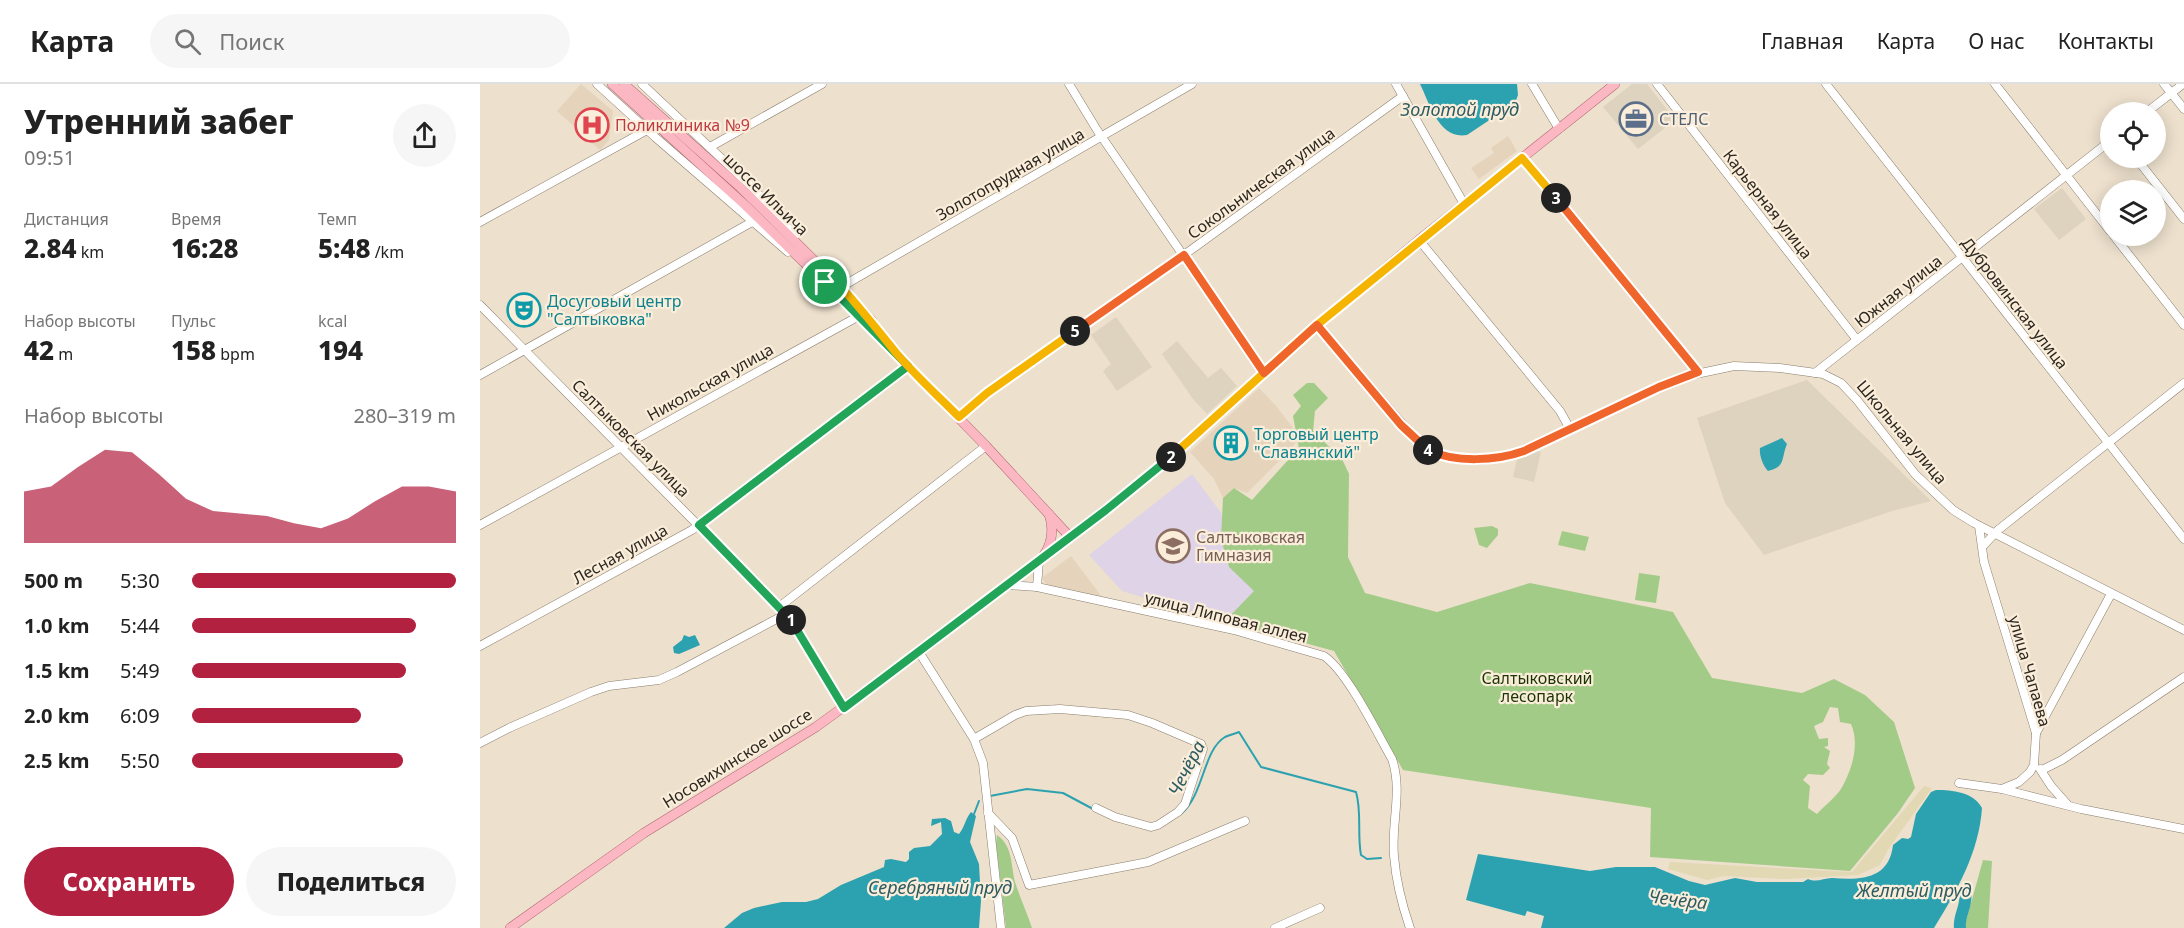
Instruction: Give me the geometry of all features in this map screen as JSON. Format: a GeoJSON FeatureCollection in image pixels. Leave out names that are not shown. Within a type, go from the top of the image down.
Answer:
{"type":"FeatureCollection","features":[{"type":"Feature","properties":{"kind":"main road"},"geometry":{"type":"LineString","coordinates":[[612,84],[626,90]]}},
{"type":"Feature","properties":{"kind":"main road","name":"Носовихинское шоссе"},"geometry":{"type":"LineString","coordinates":[[510,928],[644,833],[768,759],[844,708],[1070,537],[1172,456],[1317,325],[1419,240],[1616,84]]}},
{"type":"Feature","properties":{"kind":"main road","name":"шоссе Ильича"},"geometry":{"type":"LineString","coordinates":[[626,90],[741,188],[814,261],[859,316],[959,417],[1070,537]]}},
{"type":"Feature","properties":{"kind":"main road","name":"шоссе Ильича"},"geometry":{"type":"LineString","coordinates":[[626,90],[816,274],[841,286],[874,322],[897,354]]}},
{"type":"Feature","properties":{"kind":"main road"},"geometry":{"type":"LineString","coordinates":[[1041,559],[1051,540],[1052,524],[1048,512]]}},
{"type":"Feature","properties":{"kind":"street"},"geometry":{"type":"LineString","coordinates":[[597,84],[752,222],[816,274]]}},
{"type":"Feature","properties":{"kind":"street"},"geometry":{"type":"LineString","coordinates":[[642,84],[776,213],[814,261]]}},
{"type":"Feature","properties":{"kind":"street"},"geometry":{"type":"LineString","coordinates":[[710,147],[822,84]]}},
{"type":"Feature","properties":{"kind":"street"},"geometry":{"type":"LineString","coordinates":[[1069,84],[1101,136],[1264,373]]}},
{"type":"Feature","properties":{"kind":"street","name":"Золотопрудная улица"},"geometry":{"type":"LineString","coordinates":[[841,286],[1192,84]]}},
{"type":"Feature","properties":{"kind":"street"},"geometry":{"type":"LineString","coordinates":[[1396,84],[1464,204]]}},
{"type":"Feature","properties":{"kind":"street"},"geometry":{"type":"LineString","coordinates":[[1532,84],[1559,129]]}},
{"type":"Feature","properties":{"kind":"street","name":"Карьерная улица"},"geometry":{"type":"LineString","coordinates":[[1657,84],[1857,340]]}},
{"type":"Feature","properties":{"kind":"street","name":"Дубровинская улица"},"geometry":{"type":"LineString","coordinates":[[1826,84],[2184,539]]}},
{"type":"Feature","properties":{"kind":"street"},"geometry":{"type":"LineString","coordinates":[[1995,84],[2100,218]]}},
{"type":"Feature","properties":{"kind":"street"},"geometry":{"type":"LineString","coordinates":[[2164,84],[2184,110]]}},
{"type":"Feature","properties":{"kind":"street"},"geometry":{"type":"LineString","coordinates":[[2160,102],[2183,84]]}},
{"type":"Feature","properties":{"kind":"street","name":"Сокольническая улица"},"geometry":{"type":"LineString","coordinates":[[959,417],[987,393],[1184,255],[1403,96]]}},
{"type":"Feature","properties":{"kind":"street"},"geometry":{"type":"LineString","coordinates":[[480,222],[647,130]]}},
{"type":"Feature","properties":{"kind":"street","name":"Южная улица"},"geometry":{"type":"LineString","coordinates":[[1815,373],[2100,149]]}},
{"type":"Feature","properties":{"kind":"street"},"geometry":{"type":"LineString","coordinates":[[1522,158],[1698,372]]}},
{"type":"Feature","properties":{"kind":"street"},"geometry":{"type":"LineString","coordinates":[[2144,168],[2184,219]]}},
{"type":"Feature","properties":{"kind":"street"},"geometry":{"type":"LineString","coordinates":[[480,375],[752,222]]}},
{"type":"Feature","properties":{"kind":"street"},"geometry":{"type":"LineString","coordinates":[[1419,240],[1560,411],[1570,429]]}},
{"type":"Feature","properties":{"kind":"street"},"geometry":{"type":"LineString","coordinates":[[2122,246],[2184,325]]}},
{"type":"Feature","properties":{"kind":"street","name":"Салтыковская улица"},"geometry":{"type":"LineString","coordinates":[[480,305],[786,614],[844,708]]}},
{"type":"Feature","properties":{"kind":"street","name":"Никольская улица"},"geometry":{"type":"LineString","coordinates":[[480,525],[859,316]]}},
{"type":"Feature","properties":{"kind":"street","name":"Школьная улица"},"geometry":{"type":"LineString","coordinates":[[1317,325],[1417,441],[1432,452],[1469,458],[1494,459],[1524,451],[1665,384],[1698,372],[1747,365],[1815,373],[1836,380],[1846,387],[1915,474],[1953,510],[1979,526],[2184,630]]}},
{"type":"Feature","properties":{"kind":"street","name":"Лесная улица"},"geometry":{"type":"LineString","coordinates":[[480,646],[699,525],[908,366]]}},
{"type":"Feature","properties":{"kind":"street"},"geometry":{"type":"LineString","coordinates":[[1983,546],[1994,533],[2184,383]]}},
{"type":"Feature","properties":{"kind":"street"},"geometry":{"type":"LineString","coordinates":[[779,607],[986,446]]}},
{"type":"Feature","properties":{"kind":"street","name":"улица Чапаева"},"geometry":{"type":"LineString","coordinates":[[1979,526],[1984,562],[2036,733],[2034,765]]}},
{"type":"Feature","properties":{"kind":"street"},"geometry":{"type":"LineString","coordinates":[[1037,587],[1041,559]]}},
{"type":"Feature","properties":{"kind":"street","name":"улица Липовая аллея"},"geometry":{"type":"LineString","coordinates":[[1007,585],[1037,587],[1234,630],[1324,656],[1331,661],[1338,667],[1347,682],[1392,759],[1395,769],[1398,782],[1394,854],[1404,911],[1410,928]]}},
{"type":"Feature","properties":{"kind":"street"},"geometry":{"type":"LineString","coordinates":[[2036,733],[2111,594]]}},
{"type":"Feature","properties":{"kind":"street"},"geometry":{"type":"LineString","coordinates":[[480,743],[508,728],[591,692],[609,686],[659,680],[786,614]]}},
{"type":"Feature","properties":{"kind":"street"},"geometry":{"type":"LineString","coordinates":[[919,652],[974,739],[983,763],[1001,928]]}},
{"type":"Feature","properties":{"kind":"street"},"geometry":{"type":"LineString","coordinates":[[2042,770],[2062,760],[2184,677]]}},
{"type":"Feature","properties":{"kind":"street"},"geometry":{"type":"LineString","coordinates":[[974,739],[1026,711],[1060,709],[1128,715],[1201,744],[1203,749],[1185,804],[1178,812],[1158,825],[1151,826],[1115,817],[1096,807]]}},
{"type":"Feature","properties":{"kind":"street"},"geometry":{"type":"LineString","coordinates":[[2002,789],[2026,777],[2034,765],[2042,770],[2051,786],[2069,806]]}},
{"type":"Feature","properties":{"kind":"street"},"geometry":{"type":"LineString","coordinates":[[1959,783],[2002,789],[2069,806],[2184,829]]}},
{"type":"Feature","properties":{"kind":"street"},"geometry":{"type":"LineString","coordinates":[[988,813],[1012,838],[1029,885],[1148,862],[1245,821]]}},
{"type":"Feature","properties":{"kind":"street"},"geometry":{"type":"LineString","coordinates":[[1275,928],[1320,908]]}},
{"type":"Feature","properties":{"kind":"shaded area","name":"Поликлиника №9"},"geometry":{"type":"Polygon","coordinates":[[[581,84],[613,111],[609,140],[600,150],[557,111],[581,84]]]}},
{"type":"Feature","properties":{"kind":"shaded area"},"geometry":{"type":"Polygon","coordinates":[[[1632,84],[1647,84],[1675,120],[1638,149],[1603,107],[1632,84]]]}},
{"type":"Feature","properties":{"kind":"shaded area"},"geometry":{"type":"Polygon","coordinates":[[[1508,136],[1517,151],[1479,179],[1471,168],[1494,153],[1491,148],[1508,136]]]}},
{"type":"Feature","properties":{"kind":"shaded area"},"geometry":{"type":"Polygon","coordinates":[[[2062,188],[2086,219],[2059,240],[2034,209],[2062,188]]]}},
{"type":"Feature","properties":{"kind":"shaded area"},"geometry":{"type":"Polygon","coordinates":[[[1116,317],[1152,367],[1117,391],[1103,371],[1111,364],[1091,335],[1116,317]]]}},
{"type":"Feature","properties":{"kind":"shaded area"},"geometry":{"type":"Polygon","coordinates":[[[1177,341],[1208,378],[1221,368],[1237,386],[1207,414],[1193,399],[1162,354],[1177,341]]]}},
{"type":"Feature","properties":{"kind":"shaded area"},"geometry":{"type":"Polygon","coordinates":[[[1807,380],[1931,501],[1892,511],[1764,555],[1725,503],[1697,418],[1807,380]]]}},
{"type":"Feature","properties":{"kind":"shaded area"},"geometry":{"type":"Polygon","coordinates":[[[1259,388],[1299,436],[1292,448],[1247,493],[1234,488],[1223,498],[1214,479],[1190,452],[1259,388]]]}},
{"type":"Feature","properties":{"kind":"shaded area"},"geometry":{"type":"Polygon","coordinates":[[[1534,450],[1541,452],[1534,482],[1513,477],[1517,459],[1534,450]]]}},
{"type":"Feature","properties":{"kind":"shaded area","name":"Салтыковская Гимназия"},"geometry":{"type":"Polygon","coordinates":[[[1192,474],[1276,586],[1245,628],[1122,591],[1089,555],[1192,474]]]}},
{"type":"Feature","properties":{"kind":"shaded area"},"geometry":{"type":"Polygon","coordinates":[[[1071,556],[1102,597],[1051,587],[1045,583],[1042,578],[1071,556]]]}},
{"type":"Feature","properties":{"kind":"green space","name":"Салтыковский лесопарк"},"geometry":{"type":"Polygon","coordinates":[[[1307,383],[1314,383],[1328,398],[1315,411],[1313,431],[1342,459],[1349,474],[1348,557],[1365,593],[1437,612],[1530,583],[1673,612],[1712,678],[1802,693],[1834,679],[1865,695],[1894,722],[1915,788],[1898,813],[1850,871],[1650,857],[1651,808],[1403,770],[1334,651],[1225,621],[1254,591],[1229,567],[1221,539],[1223,498],[1234,488],[1252,500],[1299,448],[1293,416],[1301,406],[1293,395],[1307,383]],[[1830,707],[1823,722],[1814,726],[1819,739],[1828,738],[1828,746],[1824,747],[1830,751],[1827,764],[1830,768],[1823,775],[1808,774],[1803,780],[1810,786],[1808,808],[1817,814],[1841,789],[1854,757],[1854,732],[1851,724],[1840,722],[1838,708],[1830,707]]]}},
{"type":"Feature","properties":{"kind":"green space"},"geometry":{"type":"Polygon","coordinates":[[[1492,526],[1498,529],[1498,535],[1487,548],[1479,545],[1474,528],[1492,526]]]}},
{"type":"Feature","properties":{"kind":"green space"},"geometry":{"type":"Polygon","coordinates":[[[1562,531],[1589,537],[1585,551],[1558,545],[1562,531]]]}},
{"type":"Feature","properties":{"kind":"green space"},"geometry":{"type":"Polygon","coordinates":[[[1639,573],[1660,576],[1656,603],[1635,600],[1639,573]]]}},
{"type":"Feature","properties":{"kind":"green space"},"geometry":{"type":"Polygon","coordinates":[[[997,835],[1009,850],[1015,882],[1032,928],[1006,928],[997,835]]]}},
{"type":"Feature","properties":{"kind":"green space"},"geometry":{"type":"Polygon","coordinates":[[[1983,860],[1992,861],[1988,928],[1964,928],[1983,860]]]}},
{"type":"Feature","properties":{"kind":"sand"},"geometry":{"type":"Polygon","coordinates":[[[1924,786],[1932,788],[1889,848],[1880,865],[1858,875],[1785,879],[1724,876],[1707,880],[1668,869],[1670,862],[1852,872],[1924,786]]]}},
{"type":"Feature","properties":{"kind":"water","name":"Золотой пруд"},"geometry":{"type":"Polygon","coordinates":[[[1420,84],[1517,84],[1518,95],[1515,103],[1467,135],[1457,135],[1442,126],[1420,84]]]}},
{"type":"Feature","properties":{"kind":"water"},"geometry":{"type":"Polygon","coordinates":[[[1782,438],[1787,444],[1782,461],[1778,467],[1768,471],[1764,466],[1760,448],[1782,438]]]}},
{"type":"Feature","properties":{"kind":"water"},"geometry":{"type":"Polygon","coordinates":[[[684,635],[689,637],[695,635],[700,645],[679,654],[674,653],[673,647],[682,640],[684,635]]]}},
{"type":"Feature","properties":{"kind":"water","name":"Желтый пруд"},"geometry":{"type":"Polygon","coordinates":[[[1955,791],[1968,795],[1974,798],[1982,808],[1972,856],[1966,871],[1934,928],[1541,928],[1544,916],[1527,911],[1525,916],[1466,900],[1478,854],[1590,871],[1616,867],[1655,867],[1705,885],[1735,878],[1757,882],[1803,882],[1808,879],[1814,881],[1832,878],[1863,878],[1872,875],[1886,865],[1893,845],[1902,838],[1911,837],[1916,814],[1931,792],[1955,791]]]}},
{"type":"Feature","properties":{"kind":"water","name":"Серебряный пруд"},"geometry":{"type":"Polygon","coordinates":[[[971,812],[976,816],[970,842],[979,864],[981,901],[979,928],[724,928],[742,913],[754,908],[782,902],[806,902],[818,899],[841,885],[884,867],[885,860],[906,862],[909,859],[909,852],[914,848],[930,846],[942,834],[941,822],[931,826],[932,819],[945,818],[951,821],[954,832],[959,834],[971,812]]]}},
{"type":"Feature","properties":{"kind":"waterway","name":"Чечёра"},"geometry":{"type":"LineString","coordinates":[[1181,814],[1189,806],[1207,762],[1218,743],[1225,737],[1239,732],[1261,767],[1356,792],[1359,807],[1361,855],[1367,859],[1381,858]]}},
{"type":"Feature","properties":{"kind":"waterway","name":"Чечёра"},"geometry":{"type":"LineString","coordinates":[[990,796],[1027,789],[1063,793],[1093,809]]}},
{"type":"Feature","properties":{"kind":"waterway","name":"Чечёра"},"geometry":{"type":"LineString","coordinates":[[974,814],[979,801]]}},
{"type":"Feature","properties":{"kind":"waterway","name":"Чечёра"},"geometry":{"type":"LineString","coordinates":[[1960,928],[1965,892]]}},
{"type":"Feature","properties":{"kind":"place","name":"СТЕЛС"},"geometry":{"type":"Point","coordinates":[1636,119]}},
{"type":"Feature","properties":{"kind":"place","name":"Поликлиника №9"},"geometry":{"type":"Point","coordinates":[592,125]}},
{"type":"Feature","properties":{"kind":"place","name":"Досуговый центр \"Салтыковка\""},"geometry":{"type":"Point","coordinates":[524,310]}},
{"type":"Feature","properties":{"kind":"place","name":"Торговый центр \"Славянский\""},"geometry":{"type":"Point","coordinates":[1231,443]}},
{"type":"Feature","properties":{"kind":"place","name":"Салтыковская Гимназия"},"geometry":{"type":"Point","coordinates":[1173,546]}},
{"type":"Feature","properties":{"kind":"route"},"geometry":{"type":"LineString","coordinates":[[825,282],[831,282],[831,276],[841,286],[874,322],[897,354],[959,417],[973,403],[1184,255],[1264,373],[1317,325],[1401,425],[1427,449],[1438,454],[1484,459],[1503,458],[1524,451],[1659,387],[1698,372],[1522,158],[1317,325],[1196,436],[1106,510],[844,708],[791,620],[699,525],[908,366],[825,282]]}}]}
